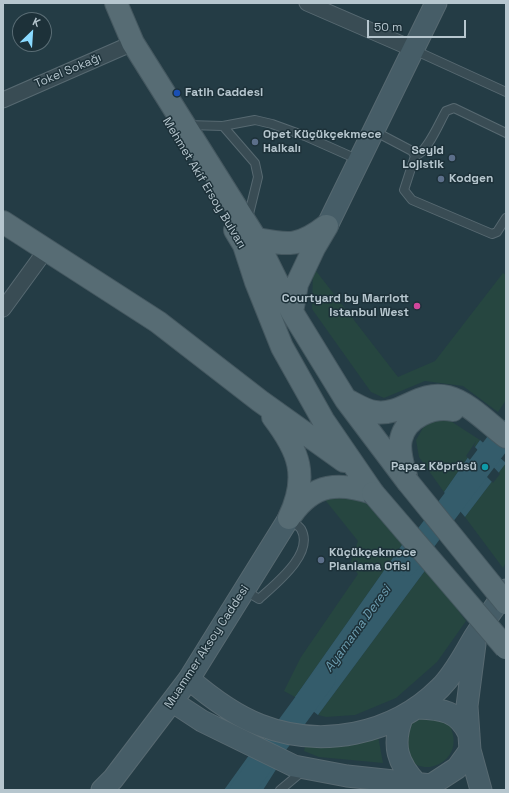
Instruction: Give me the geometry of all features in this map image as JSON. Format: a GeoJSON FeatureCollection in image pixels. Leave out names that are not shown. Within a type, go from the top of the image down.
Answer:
{"type":"FeatureCollection","features":[{"type":"Feature","properties":{"kind":"main road"},"geometry":{"type":"LineString","coordinates":[[292,312],[298,284],[314,248],[327,226],[436,3]]}},
{"type":"Feature","properties":{"kind":"main road"},"geometry":{"type":"LineString","coordinates":[[116,4],[127,46],[183,125],[251,231],[292,312],[346,400],[407,481],[506,603]]}},
{"type":"Feature","properties":{"kind":"main road","name":"Mehmet Akif Ersoy Bulvarı"},"geometry":{"type":"LineString","coordinates":[[127,46],[244,245],[256,282],[282,347],[323,420],[373,493],[506,648]]}},
{"type":"Feature","properties":{"kind":"main road","name":"Mehmet Akif Ersoy Bulvarı"},"geometry":{"type":"LineString","coordinates":[[3,222],[158,322],[260,401],[356,469]]}},
{"type":"Feature","properties":{"kind":"main road"},"geometry":{"type":"LineString","coordinates":[[251,231],[280,243],[310,239],[327,226]]}},
{"type":"Feature","properties":{"kind":"main road"},"geometry":{"type":"LineString","coordinates":[[346,400],[374,412],[385,413],[397,410],[413,401],[429,396],[448,397],[462,402],[465,411],[506,451]]}},
{"type":"Feature","properties":{"kind":"main road"},"geometry":{"type":"LineString","coordinates":[[260,401],[288,436],[296,453],[299,467],[298,493],[288,518]]}},
{"type":"Feature","properties":{"kind":"main road"},"geometry":{"type":"LineString","coordinates":[[407,481],[401,458],[401,439],[412,420],[427,412],[444,408],[465,411],[506,437]]}},
{"type":"Feature","properties":{"kind":"main road"},"geometry":{"type":"LineString","coordinates":[[288,518],[312,494],[332,487],[349,486],[373,493]]}},
{"type":"Feature","properties":{"kind":"main road","name":"Muammer Aksoy Caddesi"},"geometry":{"type":"LineString","coordinates":[[102,790],[173,702],[189,679],[288,518]]}},
{"type":"Feature","properties":{"kind":"main road"},"geometry":{"type":"LineString","coordinates":[[189,679],[210,697],[259,725],[282,732],[309,737],[349,735],[376,729],[410,713],[440,688],[455,670],[506,590]]}},
{"type":"Feature","properties":{"kind":"main road"},"geometry":{"type":"LineString","coordinates":[[173,702],[202,721],[300,767],[347,776],[430,786],[456,768],[469,742],[467,706],[476,636]]}},
{"type":"Feature","properties":{"kind":"main road"},"geometry":{"type":"LineString","coordinates":[[430,786],[401,764],[397,750],[397,732],[410,713],[434,709],[454,714],[463,722],[481,790]]}},
{"type":"Feature","properties":{"kind":"street"},"geometry":{"type":"LineString","coordinates":[[307,3],[413,49]]}},
{"type":"Feature","properties":{"kind":"street","name":"Tokel Sokağı"},"geometry":{"type":"LineString","coordinates":[[3,100],[127,46]]}},
{"type":"Feature","properties":{"kind":"street"},"geometry":{"type":"LineString","coordinates":[[3,309],[46,250]]}},
{"type":"Feature","properties":{"kind":"lane"},"geometry":{"type":"LineString","coordinates":[[413,49],[506,92]]}},
{"type":"Feature","properties":{"kind":"lane"},"geometry":{"type":"LineString","coordinates":[[415,156],[420,155],[425,149],[446,112],[450,108],[454,108],[506,133]]}},
{"type":"Feature","properties":{"kind":"lane"},"geometry":{"type":"LineString","coordinates":[[183,125],[223,126],[255,120],[272,124],[305,136],[359,160]]}},
{"type":"Feature","properties":{"kind":"lane"},"geometry":{"type":"LineString","coordinates":[[223,126],[255,163],[258,177],[251,231]]}},
{"type":"Feature","properties":{"kind":"lane"},"geometry":{"type":"LineString","coordinates":[[373,131],[412,151],[415,156],[404,190],[412,200],[492,234],[497,232],[506,218]]}},
{"type":"Feature","properties":{"kind":"lane"},"geometry":{"type":"LineString","coordinates":[[244,590],[259,599],[295,566],[302,545],[303,535],[299,527],[288,518]]}},
{"type":"Feature","properties":{"kind":"lane"},"geometry":{"type":"LineString","coordinates":[[280,790],[300,767]]}},
{"type":"Feature","properties":{"kind":"green space"},"geometry":{"type":"Polygon","coordinates":[[[313,267],[398,377],[435,361],[503,273],[506,275],[506,400],[498,412],[463,386],[425,381],[384,398],[371,392],[312,309],[313,267]]]}},
{"type":"Feature","properties":{"kind":"green space"},"geometry":{"type":"Polygon","coordinates":[[[449,420],[480,440],[444,492],[419,457],[416,440],[423,428],[431,421],[449,420]]]}},
{"type":"Feature","properties":{"kind":"green space"},"geometry":{"type":"Polygon","coordinates":[[[506,463],[506,562],[503,568],[465,517],[506,463]]]}},
{"type":"Feature","properties":{"kind":"green space"},"geometry":{"type":"Polygon","coordinates":[[[322,496],[360,497],[404,542],[295,697],[284,691],[301,657],[358,574],[350,564],[358,541],[322,496]]]}},
{"type":"Feature","properties":{"kind":"green space"},"geometry":{"type":"Polygon","coordinates":[[[427,568],[466,621],[437,662],[396,698],[355,715],[326,717],[318,715],[427,568]]]}},
{"type":"Feature","properties":{"kind":"green space"},"geometry":{"type":"Polygon","coordinates":[[[428,714],[449,724],[453,737],[453,747],[449,756],[442,762],[434,766],[425,767],[416,765],[410,759],[406,752],[402,738],[413,719],[428,714]]]}},
{"type":"Feature","properties":{"kind":"green space"},"geometry":{"type":"Polygon","coordinates":[[[378,736],[383,763],[319,757],[304,751],[305,747],[327,746],[378,736]]]}},
{"type":"Feature","properties":{"kind":"water"},"geometry":{"type":"Polygon","coordinates":[[[480,440],[506,463],[465,517],[444,492],[480,440]]]}},
{"type":"Feature","properties":{"kind":"water","name":"Ayamama Deresi"},"geometry":{"type":"Polygon","coordinates":[[[404,542],[427,568],[318,715],[295,697],[404,542]]]}},
{"type":"Feature","properties":{"kind":"water"},"geometry":{"type":"Polygon","coordinates":[[[252,751],[277,768],[263,790],[224,790],[252,751]]]}},
{"type":"Feature","properties":{"kind":"pier"},"geometry":{"type":"Polygon","coordinates":[[[476,441],[474,446],[500,474],[493,483],[466,456],[476,441]]]}},
{"type":"Feature","properties":{"kind":"waterway","name":"Ayamama Deresi"},"geometry":{"type":"LineString","coordinates":[[406,564],[506,432]]}},
{"type":"Feature","properties":{"kind":"waterway","name":"Ayamama Deresi"},"geometry":{"type":"LineString","coordinates":[[242,790],[324,678]]}},
{"type":"Feature","properties":{"kind":"place","name":"Fatih Caddesi"},"geometry":{"type":"Point","coordinates":[177,93]}},
{"type":"Feature","properties":{"kind":"place","name":"Opet Küçükçekmece Halkalı"},"geometry":{"type":"Point","coordinates":[255,142]}},
{"type":"Feature","properties":{"kind":"place","name":"Seyid Lojistik"},"geometry":{"type":"Point","coordinates":[452,158]}},
{"type":"Feature","properties":{"kind":"place","name":"Kodgen"},"geometry":{"type":"Point","coordinates":[441,179]}},
{"type":"Feature","properties":{"kind":"place","name":"Courtyard by Marriott Istanbul West"},"geometry":{"type":"Point","coordinates":[417,306]}},
{"type":"Feature","properties":{"kind":"place","name":"Papaz Köprüsü"},"geometry":{"type":"Point","coordinates":[485,467]}},
{"type":"Feature","properties":{"kind":"place","name":"Küçükçekmece Planlama Ofisi"},"geometry":{"type":"Point","coordinates":[321,560]}}]}
